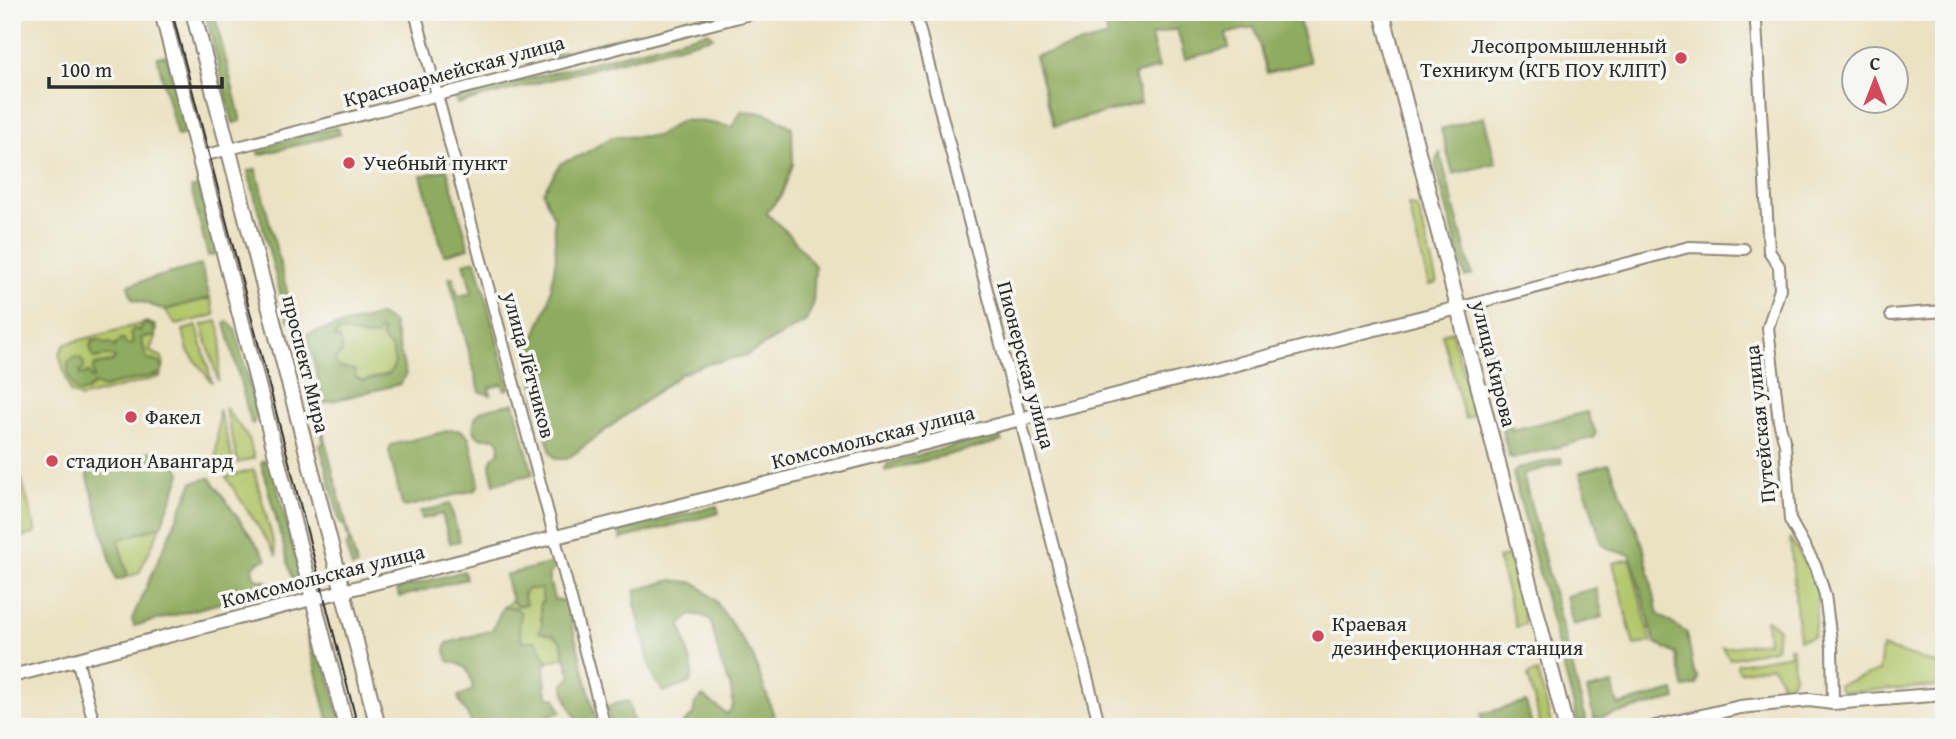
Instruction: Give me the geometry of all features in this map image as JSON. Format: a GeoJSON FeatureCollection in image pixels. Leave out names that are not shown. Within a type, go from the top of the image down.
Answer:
{"type":"FeatureCollection","features":[{"type":"Feature","properties":{"kind":"main road"},"geometry":{"type":"LineString","coordinates":[[162,12],[346,727]]}},
{"type":"Feature","properties":{"kind":"main road","name":"проспект Мира"},"geometry":{"type":"LineString","coordinates":[[193,12],[378,727]]}},
{"type":"Feature","properties":{"kind":"main road","name":"улица Кирова"},"geometry":{"type":"LineString","coordinates":[[1382,12],[1566,727]]}},
{"type":"Feature","properties":{"kind":"street","name":"улица Лётчиков"},"geometry":{"type":"LineString","coordinates":[[415,12],[605,727]]}},
{"type":"Feature","properties":{"kind":"street","name":"Красноармейская улица"},"geometry":{"type":"LineString","coordinates":[[199,157],[758,12]]}},
{"type":"Feature","properties":{"kind":"street","name":"Пионерская улица"},"geometry":{"type":"LineString","coordinates":[[915,12],[1100,727]]}},
{"type":"Feature","properties":{"kind":"street","name":"Путейская улица"},"geometry":{"type":"LineString","coordinates":[[1758,12],[1756,23],[1769,251],[1779,266],[1780,289],[1769,328],[1770,341],[1779,421],[1785,444],[1790,520],[1816,567],[1825,595],[1832,648],[1833,703]]}},
{"type":"Feature","properties":{"kind":"street","name":"Комсомольская улица"},"geometry":{"type":"LineString","coordinates":[[12,676],[1689,247],[1744,249]]}},
{"type":"Feature","properties":{"kind":"street"},"geometry":{"type":"LineString","coordinates":[[1891,314],[1944,312]]}},
{"type":"Feature","properties":{"kind":"street"},"geometry":{"type":"LineString","coordinates":[[77,659],[95,727]]}},
{"type":"Feature","properties":{"kind":"street"},"geometry":{"type":"LineString","coordinates":[[1655,727],[1734,708],[1809,700],[1833,703],[1944,694]]}},
{"type":"Feature","properties":{"kind":"green space"},"geometry":{"type":"Polygon","coordinates":[[[205,12],[214,12],[241,121],[233,123],[205,12]]]}},
{"type":"Feature","properties":{"kind":"green space"},"geometry":{"type":"Polygon","coordinates":[[[718,12],[742,12],[559,59],[552,55],[718,12]]]}},
{"type":"Feature","properties":{"kind":"green space"},"geometry":{"type":"Polygon","coordinates":[[[1111,12],[1297,12],[1310,62],[1267,73],[1254,27],[1226,34],[1229,48],[1185,59],[1177,29],[1151,36],[1159,68],[1134,75],[1141,103],[1054,126],[1035,56],[1108,37],[1103,15],[1111,12]]]}},
{"type":"Feature","properties":{"kind":"green space"},"geometry":{"type":"Polygon","coordinates":[[[708,32],[713,37],[457,104],[455,98],[708,32]]]}},
{"type":"Feature","properties":{"kind":"green space"},"geometry":{"type":"Polygon","coordinates":[[[166,55],[186,134],[177,136],[157,57],[166,55]]]}},
{"type":"Feature","properties":{"kind":"green space"},"geometry":{"type":"Polygon","coordinates":[[[741,111],[766,113],[792,127],[793,164],[781,196],[766,213],[789,234],[815,266],[813,305],[806,321],[747,355],[703,365],[681,374],[567,459],[556,459],[551,453],[538,406],[528,352],[549,302],[556,257],[554,218],[543,192],[561,163],[582,155],[612,137],[657,136],[682,120],[733,127],[741,111]]]}},
{"type":"Feature","properties":{"kind":"green space"},"geometry":{"type":"Polygon","coordinates":[[[1484,117],[1496,163],[1453,174],[1441,129],[1484,117]]]}},
{"type":"Feature","properties":{"kind":"green space"},"geometry":{"type":"Polygon","coordinates":[[[338,127],[340,134],[259,155],[257,148],[338,127]]]}},
{"type":"Feature","properties":{"kind":"green space"},"geometry":{"type":"Polygon","coordinates":[[[1440,153],[1472,275],[1465,277],[1435,164],[1440,153]]]}},
{"type":"Feature","properties":{"kind":"green space"},"geometry":{"type":"Polygon","coordinates":[[[256,169],[295,323],[287,319],[248,171],[256,169]]]}},
{"type":"Feature","properties":{"kind":"green space"},"geometry":{"type":"Polygon","coordinates":[[[447,169],[469,248],[444,255],[421,176],[447,169]]]}},
{"type":"Feature","properties":{"kind":"green space"},"geometry":{"type":"Polygon","coordinates":[[[198,186],[216,254],[208,256],[191,188],[198,186]]]}},
{"type":"Feature","properties":{"kind":"green space"},"geometry":{"type":"Polygon","coordinates":[[[1408,205],[1419,211],[1437,283],[1429,285],[1408,205]]]}},
{"type":"Feature","properties":{"kind":"green space"},"geometry":{"type":"Polygon","coordinates":[[[476,260],[510,388],[505,390],[502,384],[489,388],[491,395],[480,392],[449,278],[453,277],[458,296],[472,293],[464,263],[476,260]]]}},
{"type":"Feature","properties":{"kind":"green space"},"geometry":{"type":"Polygon","coordinates":[[[201,265],[210,298],[165,310],[132,299],[128,285],[201,265]]]}},
{"type":"Feature","properties":{"kind":"green space"},"geometry":{"type":"Polygon","coordinates":[[[210,298],[215,315],[176,325],[165,310],[210,298]]]}},
{"type":"Feature","properties":{"kind":"green space"},"geometry":{"type":"Polygon","coordinates":[[[380,315],[393,323],[406,375],[400,384],[324,403],[307,334],[380,315]],[[346,331],[336,333],[335,338],[342,342],[341,352],[335,359],[337,367],[355,370],[356,377],[363,381],[389,374],[395,364],[392,349],[381,338],[383,331],[370,337],[346,331]]]}},
{"type":"Feature","properties":{"kind":"green space"},"geometry":{"type":"Polygon","coordinates":[[[217,321],[222,337],[218,381],[202,325],[217,321]]]}},
{"type":"Feature","properties":{"kind":"green space"},"geometry":{"type":"Polygon","coordinates":[[[228,321],[236,331],[257,415],[253,424],[225,323],[228,321]]]}},
{"type":"Feature","properties":{"kind":"green space"},"geometry":{"type":"Polygon","coordinates":[[[147,322],[156,326],[155,339],[149,351],[162,357],[164,365],[160,377],[81,398],[70,392],[59,354],[65,344],[147,322]]]}},
{"type":"Feature","properties":{"kind":"green space"},"geometry":{"type":"Polygon","coordinates":[[[145,324],[153,326],[155,333],[153,337],[141,339],[147,359],[161,365],[163,368],[160,374],[104,388],[94,384],[87,391],[79,393],[73,387],[68,362],[74,357],[83,361],[84,369],[80,374],[88,372],[92,378],[95,365],[112,362],[115,358],[109,355],[94,358],[90,347],[92,341],[101,340],[114,347],[124,339],[125,344],[131,345],[133,341],[130,333],[134,329],[140,331],[145,324]]]}},
{"type":"Feature","properties":{"kind":"green space"},"geometry":{"type":"Polygon","coordinates":[[[1485,324],[1512,430],[1587,412],[1596,433],[1593,438],[1515,458],[1509,457],[1476,327],[1485,324]]]}},
{"type":"Feature","properties":{"kind":"green space"},"geometry":{"type":"Polygon","coordinates":[[[197,326],[212,383],[188,351],[183,330],[197,326]]]}},
{"type":"Feature","properties":{"kind":"green space"},"geometry":{"type":"Polygon","coordinates":[[[341,331],[354,334],[383,331],[381,338],[392,349],[396,364],[389,374],[363,381],[336,367],[335,359],[342,353],[335,338],[336,333],[341,331]]]}},
{"type":"Feature","properties":{"kind":"green space"},"geometry":{"type":"Polygon","coordinates":[[[1452,331],[1473,410],[1472,415],[1465,419],[1442,334],[1452,331]]]}},
{"type":"Feature","properties":{"kind":"green space"},"geometry":{"type":"Polygon","coordinates":[[[514,403],[533,474],[494,484],[490,466],[492,458],[499,452],[500,444],[496,438],[481,438],[476,435],[474,421],[483,410],[514,403]]]}},
{"type":"Feature","properties":{"kind":"green space"},"geometry":{"type":"Polygon","coordinates":[[[225,407],[249,439],[254,458],[238,463],[225,407]]]}},
{"type":"Feature","properties":{"kind":"green space"},"geometry":{"type":"Polygon","coordinates":[[[219,409],[234,464],[219,468],[216,455],[219,409]]]}},
{"type":"Feature","properties":{"kind":"green space"},"geometry":{"type":"Polygon","coordinates":[[[320,421],[357,566],[352,568],[346,547],[349,541],[345,526],[340,523],[320,445],[324,443],[320,421]]]}},
{"type":"Feature","properties":{"kind":"green space"},"geometry":{"type":"Polygon","coordinates":[[[461,430],[469,438],[479,483],[476,490],[405,507],[402,505],[389,451],[391,445],[461,430]]]}},
{"type":"Feature","properties":{"kind":"green space"},"geometry":{"type":"Polygon","coordinates":[[[995,435],[1002,441],[885,471],[888,463],[995,435]]]}},
{"type":"Feature","properties":{"kind":"green space"},"geometry":{"type":"Polygon","coordinates":[[[12,443],[36,533],[12,540],[12,443]]]}},
{"type":"Feature","properties":{"kind":"green space"},"geometry":{"type":"Polygon","coordinates":[[[151,451],[155,459],[164,465],[177,463],[181,474],[161,526],[118,540],[128,577],[116,580],[84,463],[92,461],[101,466],[151,451]]]}},
{"type":"Feature","properties":{"kind":"green space"},"geometry":{"type":"Polygon","coordinates":[[[1561,458],[1562,463],[1523,474],[1586,720],[1578,722],[1513,473],[1519,468],[1561,458]]]}},
{"type":"Feature","properties":{"kind":"green space"},"geometry":{"type":"Polygon","coordinates":[[[263,460],[272,466],[302,583],[294,585],[261,463],[263,460]]]}},
{"type":"Feature","properties":{"kind":"green space"},"geometry":{"type":"Polygon","coordinates":[[[1609,464],[1643,545],[1658,614],[1687,633],[1694,672],[1698,677],[1697,685],[1684,688],[1676,654],[1655,643],[1631,555],[1611,550],[1602,544],[1580,472],[1609,464]]]}},
{"type":"Feature","properties":{"kind":"green space"},"geometry":{"type":"Polygon","coordinates":[[[254,470],[277,556],[226,477],[254,470]]]}},
{"type":"Feature","properties":{"kind":"green space"},"geometry":{"type":"Polygon","coordinates":[[[210,478],[267,559],[257,563],[253,574],[259,580],[267,581],[269,590],[134,626],[132,619],[193,482],[210,478]]]}},
{"type":"Feature","properties":{"kind":"green space"},"geometry":{"type":"Polygon","coordinates":[[[450,504],[460,541],[450,543],[442,514],[422,519],[420,512],[450,504]]]}},
{"type":"Feature","properties":{"kind":"green space"},"geometry":{"type":"Polygon","coordinates":[[[717,506],[719,513],[621,539],[619,531],[717,506]]]}},
{"type":"Feature","properties":{"kind":"green space"},"geometry":{"type":"Polygon","coordinates":[[[161,526],[139,573],[128,577],[117,540],[161,526]]]}},
{"type":"Feature","properties":{"kind":"green space"},"geometry":{"type":"Polygon","coordinates":[[[1790,538],[1819,586],[1814,636],[1799,640],[1790,538]]]}},
{"type":"Feature","properties":{"kind":"green space"},"geometry":{"type":"Polygon","coordinates":[[[1509,556],[1525,620],[1525,624],[1516,627],[1498,558],[1509,556]]]}},
{"type":"Feature","properties":{"kind":"green space"},"geometry":{"type":"Polygon","coordinates":[[[1630,559],[1651,642],[1634,646],[1613,563],[1630,559]]]}},
{"type":"Feature","properties":{"kind":"green space"},"geometry":{"type":"Polygon","coordinates":[[[552,563],[554,570],[548,575],[554,599],[566,601],[598,727],[579,727],[564,691],[564,685],[571,677],[561,641],[553,635],[539,632],[542,624],[541,589],[528,589],[523,594],[526,604],[518,606],[512,601],[505,575],[552,563]]]}},
{"type":"Feature","properties":{"kind":"green space"},"geometry":{"type":"Polygon","coordinates":[[[464,571],[466,579],[399,597],[397,589],[464,571]]]}},
{"type":"Feature","properties":{"kind":"green space"},"geometry":{"type":"Polygon","coordinates":[[[672,580],[696,583],[715,600],[753,656],[778,727],[684,727],[683,723],[693,715],[695,703],[703,696],[727,714],[733,706],[731,688],[721,663],[710,619],[703,616],[691,614],[681,625],[693,671],[690,683],[663,692],[652,674],[635,604],[636,590],[672,580]]]}},
{"type":"Feature","properties":{"kind":"green space"},"geometry":{"type":"Polygon","coordinates":[[[528,588],[541,589],[544,602],[540,603],[542,624],[561,641],[565,657],[548,662],[536,641],[522,641],[519,627],[503,607],[512,601],[518,606],[525,604],[523,594],[528,588]]]}},
{"type":"Feature","properties":{"kind":"green space"},"geometry":{"type":"Polygon","coordinates":[[[1596,588],[1603,617],[1573,625],[1566,596],[1596,588]]]}},
{"type":"Feature","properties":{"kind":"green space"},"geometry":{"type":"Polygon","coordinates":[[[503,607],[516,608],[521,613],[519,627],[522,641],[536,641],[548,662],[544,668],[547,696],[556,698],[561,712],[511,727],[473,727],[458,696],[473,690],[469,674],[464,667],[448,661],[445,649],[447,643],[492,630],[503,607]]]}},
{"type":"Feature","properties":{"kind":"green space"},"geometry":{"type":"Polygon","coordinates":[[[1766,620],[1778,628],[1776,648],[1730,659],[1722,648],[1768,642],[1766,620]]]}},
{"type":"Feature","properties":{"kind":"green space"},"geometry":{"type":"Polygon","coordinates":[[[318,634],[342,727],[330,727],[307,636],[318,634]]]}},
{"type":"Feature","properties":{"kind":"green space"},"geometry":{"type":"Polygon","coordinates":[[[1789,647],[1793,648],[1794,677],[1789,687],[1782,687],[1772,666],[1740,672],[1737,668],[1737,664],[1790,655],[1789,647]]]}},
{"type":"Feature","properties":{"kind":"green space"},"geometry":{"type":"Polygon","coordinates":[[[1882,647],[1944,664],[1944,686],[1842,692],[1838,685],[1879,671],[1882,647]]]}},
{"type":"Feature","properties":{"kind":"green space"},"geometry":{"type":"Polygon","coordinates":[[[1538,672],[1552,727],[1541,727],[1528,675],[1538,672]]]}},
{"type":"Feature","properties":{"kind":"green space"},"geometry":{"type":"Polygon","coordinates":[[[1612,684],[1618,705],[1674,691],[1676,699],[1594,719],[1587,690],[1612,684]]]}},
{"type":"Feature","properties":{"kind":"green space"},"geometry":{"type":"Polygon","coordinates":[[[628,701],[635,727],[612,727],[606,706],[628,701]]]}},
{"type":"Feature","properties":{"kind":"green space"},"geometry":{"type":"Polygon","coordinates":[[[1526,702],[1532,727],[1484,727],[1481,714],[1526,702]]]}},
{"type":"Feature","properties":{"kind":"tram line"},"geometry":{"type":"LineString","coordinates":[[172,12],[358,727]]}},
{"type":"Feature","properties":{"kind":"place","name":"Лесопромышленный Техникум (КГБ ПОУ КЛПТ)"},"geometry":{"type":"Point","coordinates":[1681,58]}},
{"type":"Feature","properties":{"kind":"place","name":"Учебный пункт"},"geometry":{"type":"Point","coordinates":[349,163]}},
{"type":"Feature","properties":{"kind":"place","name":"Факел"},"geometry":{"type":"Point","coordinates":[131,417]}},
{"type":"Feature","properties":{"kind":"place","name":"стадион Авангард"},"geometry":{"type":"Point","coordinates":[52,461]}},
{"type":"Feature","properties":{"kind":"place","name":"Краевая дезинфекционная станция"},"geometry":{"type":"Point","coordinates":[1318,636]}}]}
